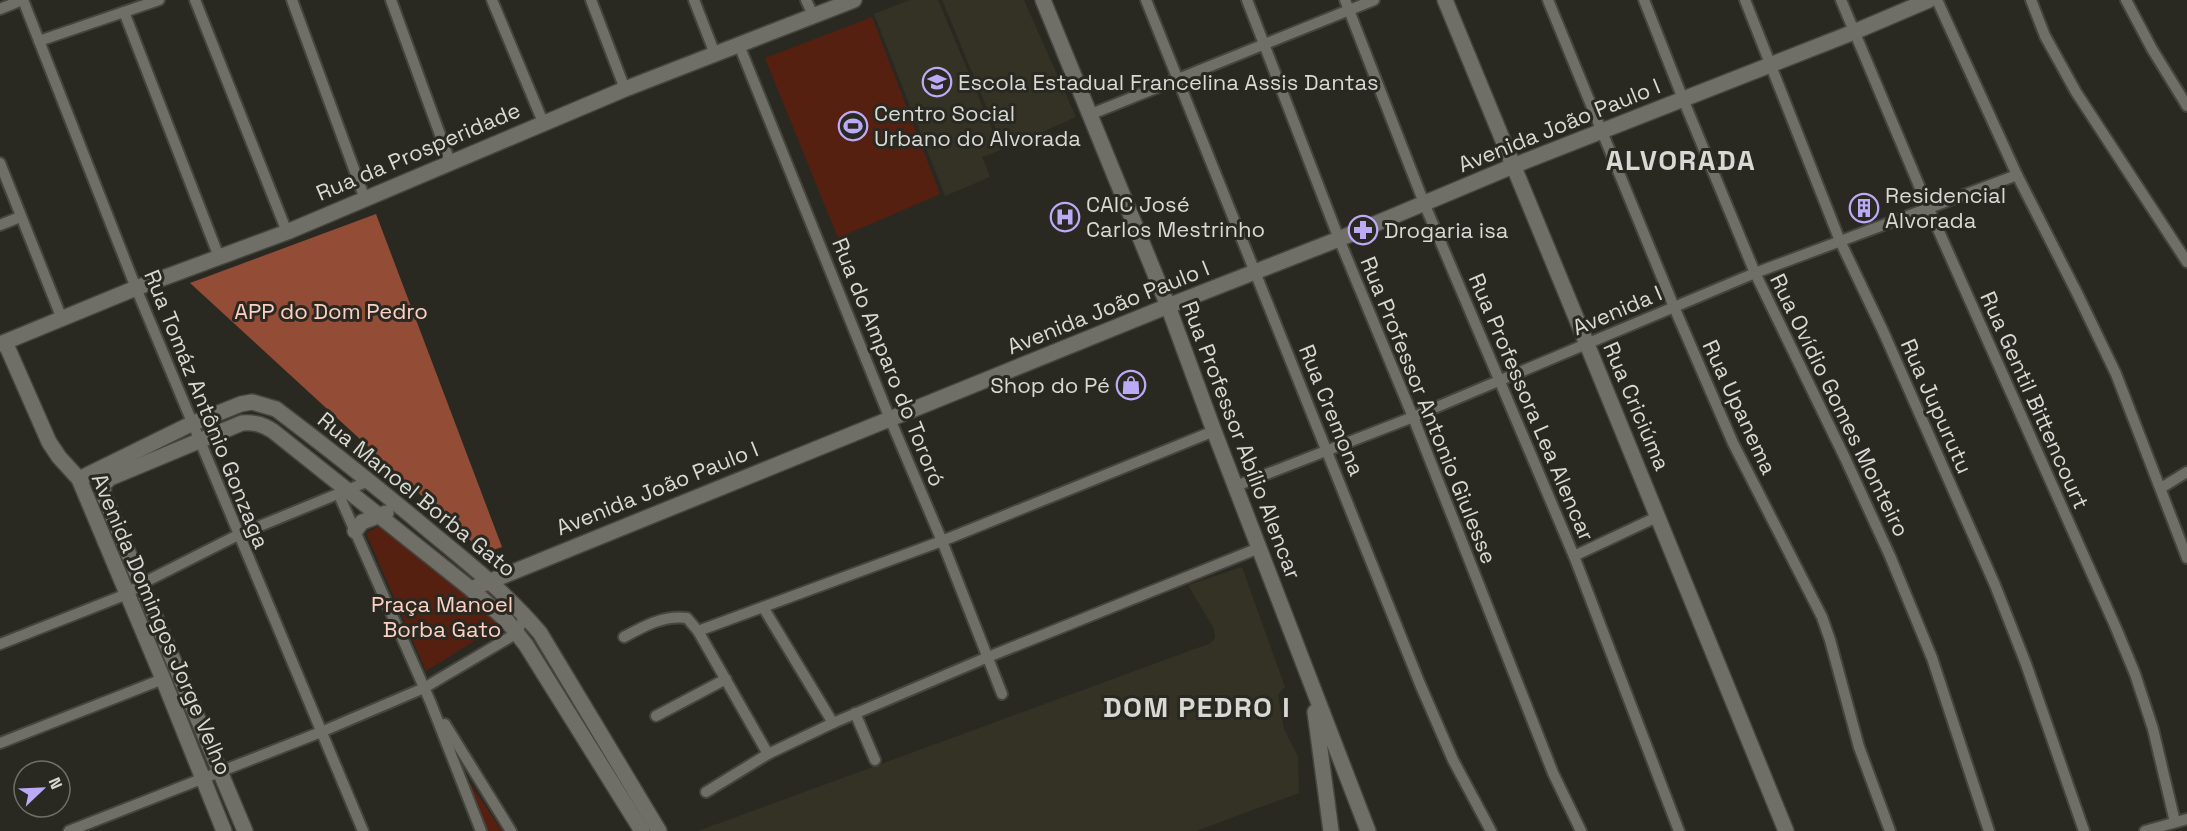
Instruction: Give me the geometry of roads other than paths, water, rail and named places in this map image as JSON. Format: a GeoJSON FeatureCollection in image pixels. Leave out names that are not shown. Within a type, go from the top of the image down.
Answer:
{"type":"FeatureCollection","features":[{"type":"Feature","properties":{"kind":"street"},"geometry":{"type":"LineString","coordinates":[[0,9],[22,0]]}},
{"type":"Feature","properties":{"kind":"street","name":"Rua Tomáz Antônio Gonzaga"},"geometry":{"type":"LineString","coordinates":[[22,0],[191,423],[363,831]]}},
{"type":"Feature","properties":{"kind":"street"},"geometry":{"type":"LineString","coordinates":[[39,41],[159,0]]}},
{"type":"Feature","properties":{"kind":"street"},"geometry":{"type":"LineString","coordinates":[[195,0],[287,232]]}},
{"type":"Feature","properties":{"kind":"street"},"geometry":{"type":"LineString","coordinates":[[292,0],[365,199]]}},
{"type":"Feature","properties":{"kind":"street"},"geometry":{"type":"LineString","coordinates":[[391,0],[450,162]]}},
{"type":"Feature","properties":{"kind":"street"},"geometry":{"type":"LineString","coordinates":[[492,0],[543,122]]}},
{"type":"Feature","properties":{"kind":"street"},"geometry":{"type":"LineString","coordinates":[[591,0],[625,89]]}},
{"type":"Feature","properties":{"kind":"street"},"geometry":{"type":"LineString","coordinates":[[694,0],[715,54]]}},
{"type":"Feature","properties":{"kind":"street"},"geometry":{"type":"LineString","coordinates":[[806,0],[813,15]]}},
{"type":"Feature","properties":{"kind":"street","name":"Rua da Prosperidade"},"geometry":{"type":"LineString","coordinates":[[2,343],[136,288],[287,232],[543,122],[854,0]]}},
{"type":"Feature","properties":{"kind":"street","name":"Rua Professor Abílio Alencar"},"geometry":{"type":"LineString","coordinates":[[1043,0],[1168,306],[1368,831]]}},
{"type":"Feature","properties":{"kind":"street","name":"Rua Cremona"},"geometry":{"type":"LineString","coordinates":[[1146,0],[1420,684],[1453,760],[1491,831]]}},
{"type":"Feature","properties":{"kind":"street","name":"Rua Professor Antonio Giulesse"},"geometry":{"type":"LineString","coordinates":[[1247,0],[1339,239],[1413,417],[1553,772],[1581,831]]}},
{"type":"Feature","properties":{"kind":"street"},"geometry":{"type":"LineString","coordinates":[[1089,115],[1265,44],[1347,5],[1374,0]]}},
{"type":"Feature","properties":{"kind":"street","name":"Rua Criciúma"},"geometry":{"type":"LineString","coordinates":[[1445,0],[1586,345],[1659,516],[1786,831]]}},
{"type":"Feature","properties":{"kind":"street","name":"Rua Upanema"},"geometry":{"type":"LineString","coordinates":[[1548,0],[1674,307],[1733,443],[1822,617],[1859,747],[1890,831]]}},
{"type":"Feature","properties":{"kind":"street","name":"Rua Ovídio Gomes Monteiro"},"geometry":{"type":"LineString","coordinates":[[1644,0],[1755,273],[1890,556],[1932,658],[1989,831]]}},
{"type":"Feature","properties":{"kind":"street","name":"Rua Jupurutu"},"geometry":{"type":"LineString","coordinates":[[1745,0],[1839,241],[1883,331],[1995,585],[2026,664],[2084,831]]}},
{"type":"Feature","properties":{"kind":"street","name":"Rua Gentil Bittencourt"},"geometry":{"type":"LineString","coordinates":[[1841,0],[1928,207],[2111,617],[2153,729],[2175,822]]}},
{"type":"Feature","properties":{"kind":"street","name":"Avenida João Paulo I"},"geometry":{"type":"LineString","coordinates":[[471,589],[1168,306],[1339,239],[1513,166],[1854,33],[1929,0]]}},
{"type":"Feature","properties":{"kind":"street"},"geometry":{"type":"LineString","coordinates":[[1937,0],[2017,175],[2116,374],[2187,558]]}},
{"type":"Feature","properties":{"kind":"street"},"geometry":{"type":"LineString","coordinates":[[2031,0],[2045,36],[2076,92],[2187,262]]}},
{"type":"Feature","properties":{"kind":"street"},"geometry":{"type":"LineString","coordinates":[[2126,0],[2152,49],[2187,106]]}},
{"type":"Feature","properties":{"kind":"street","name":"Rua Professora Lea Alencar"},"geometry":{"type":"LineString","coordinates":[[1347,5],[1424,203],[1574,556],[1679,831]]}},
{"type":"Feature","properties":{"kind":"street"},"geometry":{"type":"LineString","coordinates":[[124,12],[219,257]]}},
{"type":"Feature","properties":{"kind":"street","name":"Rua do Amparo do Tororó"},"geometry":{"type":"LineString","coordinates":[[740,45],[1002,694]]}},
{"type":"Feature","properties":{"kind":"street"},"geometry":{"type":"LineString","coordinates":[[0,163],[62,319]]}},
{"type":"Feature","properties":{"kind":"street","name":"Avenida I"},"geometry":{"type":"LineString","coordinates":[[1236,486],[1413,417],[1755,273],[2017,175]]}},
{"type":"Feature","properties":{"kind":"street"},"geometry":{"type":"LineString","coordinates":[[0,225],[20,217]]}},
{"type":"Feature","properties":{"kind":"street","name":"Avenida Domingos Jorge Velho"},"geometry":{"type":"LineString","coordinates":[[2,343],[49,442],[78,479],[163,679],[224,831]]}},
{"type":"Feature","properties":{"kind":"street","name":"Rua Manoel Borba Gato"},"geometry":{"type":"LineString","coordinates":[[78,479],[191,423],[241,404],[252,402],[276,409],[369,481],[490,581],[525,614],[540,633],[646,828]]}},
{"type":"Feature","properties":{"kind":"street","name":"Rua Manoel Borba Gato"},"geometry":{"type":"LineString","coordinates":[[104,484],[110,478],[242,423],[263,424],[343,493],[378,515],[471,589],[507,621],[526,645],[646,828]]}},
{"type":"Feature","properties":{"kind":"street"},"geometry":{"type":"LineString","coordinates":[[698,631],[942,541],[1214,431]]}},
{"type":"Feature","properties":{"kind":"street"},"geometry":{"type":"LineString","coordinates":[[2161,488],[2187,472]]}},
{"type":"Feature","properties":{"kind":"street"},"geometry":{"type":"LineString","coordinates":[[0,644],[127,594],[141,584],[238,535],[369,481]]}},
{"type":"Feature","properties":{"kind":"street","name":"Avenida Domingos Jorge Velho"},"geometry":{"type":"LineString","coordinates":[[104,484],[103,494],[245,831]]}},
{"type":"Feature","properties":{"kind":"street"},"geometry":{"type":"LineString","coordinates":[[343,493],[355,531],[430,701],[481,831]]}},
{"type":"Feature","properties":{"kind":"street"},"geometry":{"type":"LineString","coordinates":[[355,531],[362,522],[378,515],[403,509]]}},
{"type":"Feature","properties":{"kind":"street"},"geometry":{"type":"LineString","coordinates":[[1574,556],[1659,516]]}},
{"type":"Feature","properties":{"kind":"street"},"geometry":{"type":"LineString","coordinates":[[705,792],[768,754],[855,713],[1259,548]]}},
{"type":"Feature","properties":{"kind":"street"},"geometry":{"type":"LineString","coordinates":[[763,607],[833,723]]}},
{"type":"Feature","properties":{"kind":"street"},"geometry":{"type":"LineString","coordinates":[[69,831],[321,732],[424,688],[517,633],[525,614]]}},
{"type":"Feature","properties":{"kind":"street"},"geometry":{"type":"LineString","coordinates":[[624,637],[654,622],[675,617],[687,618],[698,631],[768,754]]}},
{"type":"Feature","properties":{"kind":"street"},"geometry":{"type":"LineString","coordinates":[[0,743],[163,679]]}},
{"type":"Feature","properties":{"kind":"street"},"geometry":{"type":"LineString","coordinates":[[656,716],[726,679]]}},
{"type":"Feature","properties":{"kind":"street"},"geometry":{"type":"LineString","coordinates":[[1311,685],[1329,802],[1331,831]]}},
{"type":"Feature","properties":{"kind":"street"},"geometry":{"type":"LineString","coordinates":[[430,701],[511,831]]}},
{"type":"Feature","properties":{"kind":"street"},"geometry":{"type":"LineString","coordinates":[[855,713],[875,760]]}},
{"type":"Feature","properties":{"kind":"street"},"geometry":{"type":"LineString","coordinates":[[1329,802],[1340,796],[1351,796],[1356,799]]}},
{"type":"Feature","properties":{"kind":"street"},"geometry":{"type":"LineString","coordinates":[[2145,831],[2187,819]]}},
{"type":"Feature","properties":{"kind":"place","name":"Escola Estadual Francelina Assis Dantas"},"geometry":{"type":"Point","coordinates":[937,82]}},
{"type":"Feature","properties":{"kind":"place","name":"Centro Social Urbano do Alvorada"},"geometry":{"type":"Point","coordinates":[853,126]}},
{"type":"Feature","properties":{"kind":"place","name":"Residencial Alvorada"},"geometry":{"type":"Point","coordinates":[1864,208]}},
{"type":"Feature","properties":{"kind":"place","name":"CAIC José Carlos Mestrinho"},"geometry":{"type":"Point","coordinates":[1065,217]}},
{"type":"Feature","properties":{"kind":"place","name":"Drogaria isa"},"geometry":{"type":"Point","coordinates":[1363,230]}},
{"type":"Feature","properties":{"kind":"place","name":"Shop do Pé"},"geometry":{"type":"Point","coordinates":[1131,385]}},
{"type":"Feature","properties":{"kind":"district","name":"ALVORADA"},"geometry":{"type":"Point","coordinates":[1681,160]}},
{"type":"Feature","properties":{"kind":"district","name":"DOM PEDRO I"},"geometry":{"type":"Point","coordinates":[1197,707]}},
{"type":"Feature","properties":{"kind":"park label","name":"APP do Dom Pedro"},"geometry":{"type":"Point","coordinates":[331,311]}},
{"type":"Feature","properties":{"kind":"park label","name":"Praça Manoel Borba Gato"},"geometry":{"type":"Point","coordinates":[442,616]}}]}
